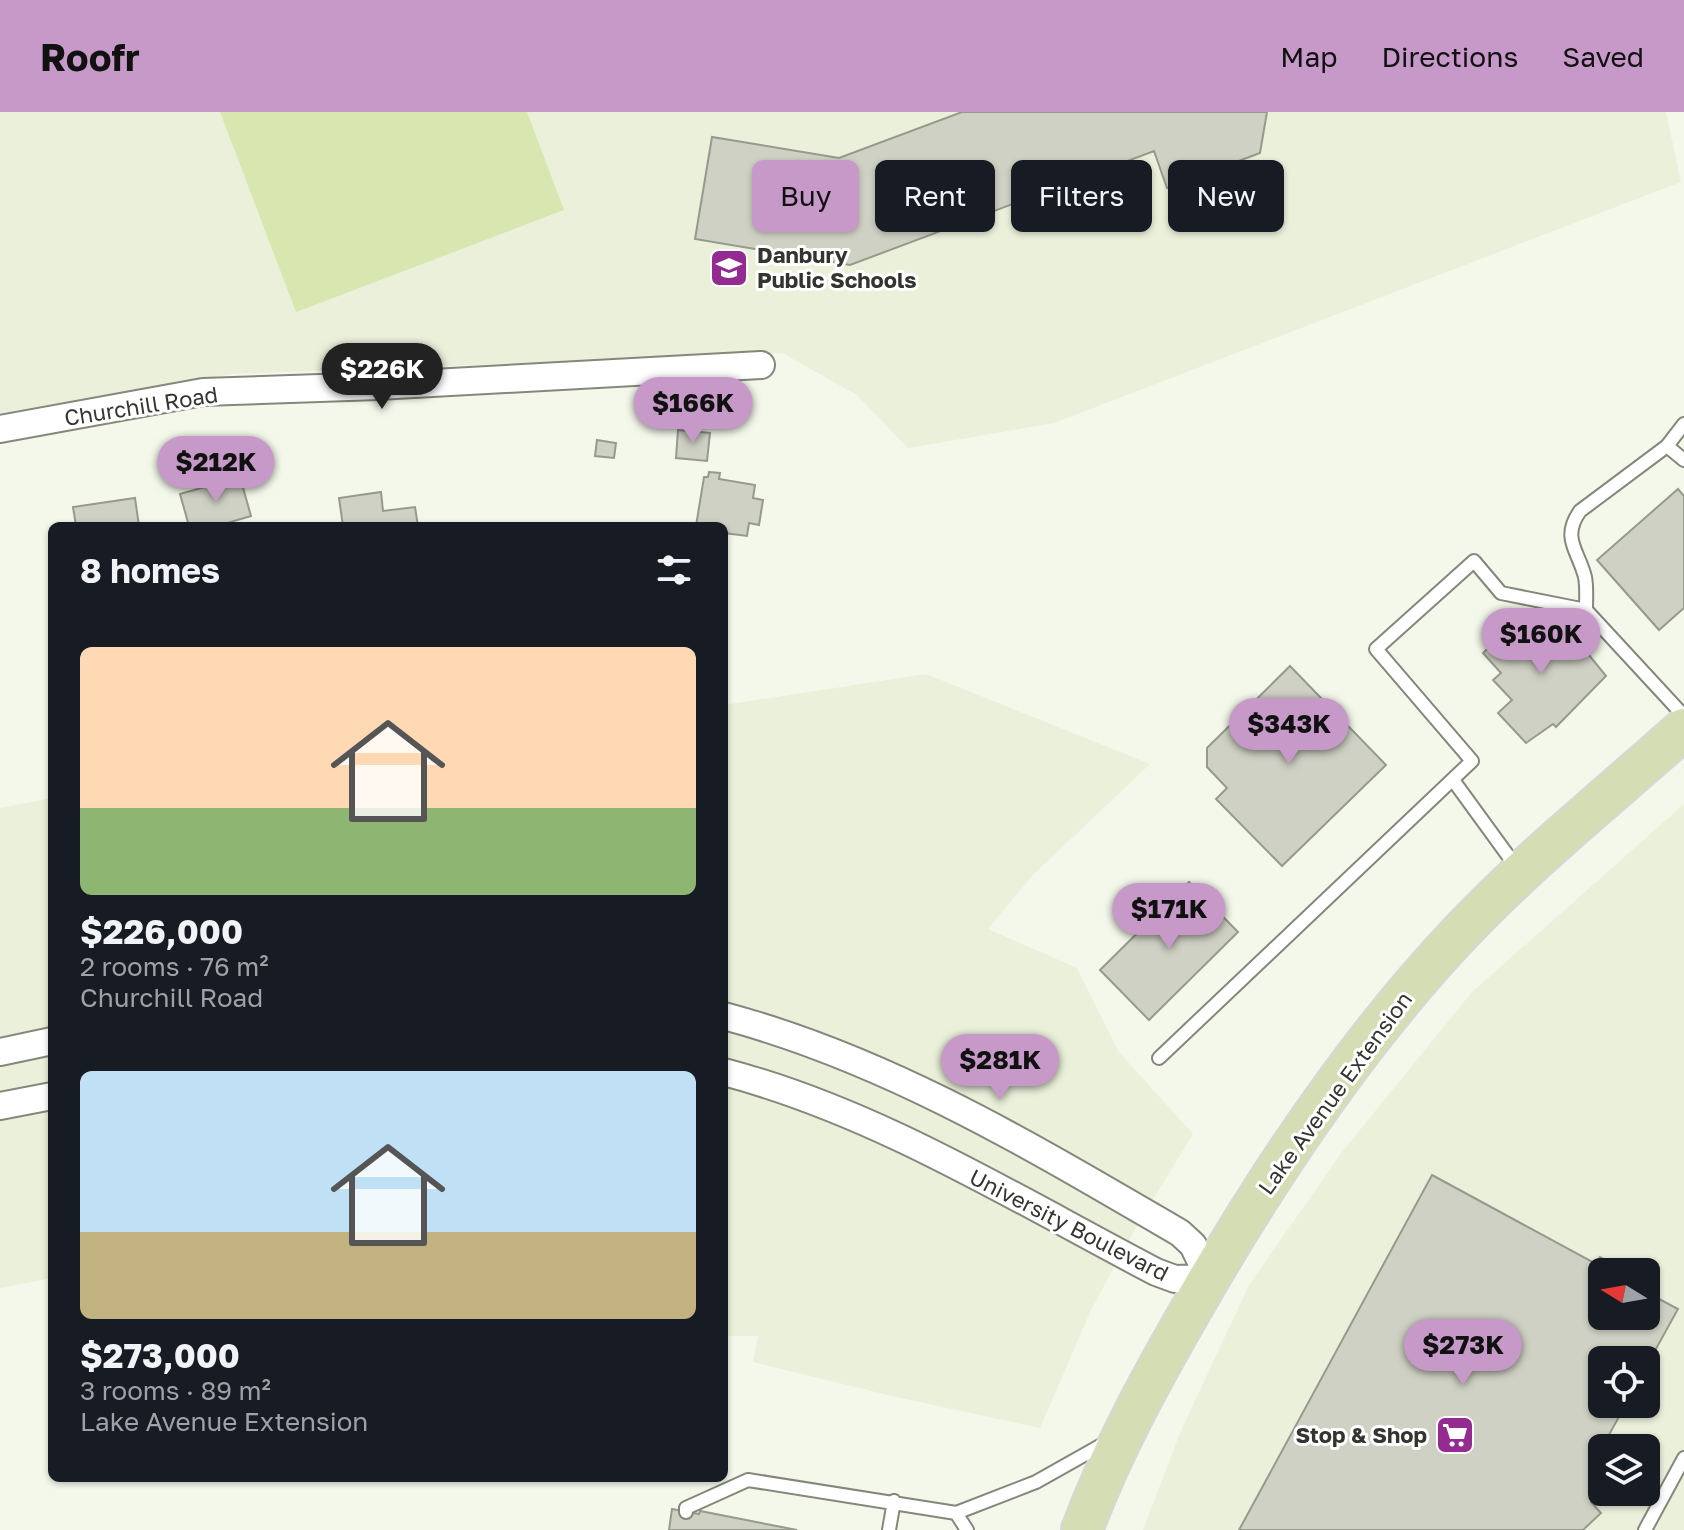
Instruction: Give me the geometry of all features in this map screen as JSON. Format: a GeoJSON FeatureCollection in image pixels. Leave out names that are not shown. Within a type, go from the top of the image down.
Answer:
{"type":"FeatureCollection","features":[{"type":"Feature","properties":{"kind":"main road","name":"Lake Avenue Extension"},"geometry":{"type":"LineString","coordinates":[[1082,1530],[1123,1432],[1209,1278],[1350,1065],[1433,964],[1521,873],[1684,729]]}},
{"type":"Feature","properties":{"kind":"street","name":"Churchill Road"},"geometry":{"type":"LineString","coordinates":[[0,429],[203,392],[378,386],[761,365]]}},
{"type":"Feature","properties":{"kind":"street","name":"University Boulevard"},"geometry":{"type":"LineString","coordinates":[[728,1017],[844,1055],[984,1121],[1180,1233],[1193,1245],[1209,1278],[1175,1279],[1156,1272],[892,1134],[824,1105],[728,1073]]}},
{"type":"Feature","properties":{"kind":"street"},"geometry":{"type":"LineString","coordinates":[[0,1052],[48,1042]]}},
{"type":"Feature","properties":{"kind":"street"},"geometry":{"type":"LineString","coordinates":[[0,1106],[48,1097]]}},
{"type":"Feature","properties":{"kind":"lane"},"geometry":{"type":"LineString","coordinates":[[1586,610],[1585,579],[1570,535],[1572,523],[1580,511],[1667,446],[1684,424]]}},
{"type":"Feature","properties":{"kind":"lane"},"geometry":{"type":"LineString","coordinates":[[1667,446],[1684,460]]}},
{"type":"Feature","properties":{"kind":"lane"},"geometry":{"type":"LineString","coordinates":[[1159,1058],[1472,761],[1376,649],[1474,561],[1501,593],[1586,610],[1684,716]]}},
{"type":"Feature","properties":{"kind":"lane"},"geometry":{"type":"LineString","coordinates":[[1453,780],[1521,873]]}},
{"type":"Feature","properties":{"kind":"lane"},"geometry":{"type":"LineString","coordinates":[[686,1512],[686,1508],[748,1480],[956,1513],[1036,1482],[1123,1432]]}},
{"type":"Feature","properties":{"kind":"lane"},"geometry":{"type":"LineString","coordinates":[[1645,1530],[1684,1458]]}},
{"type":"Feature","properties":{"kind":"lane"},"geometry":{"type":"LineString","coordinates":[[889,1530],[894,1501]]}},
{"type":"Feature","properties":{"kind":"lane"},"geometry":{"type":"LineString","coordinates":[[956,1513],[967,1530]]}},
{"type":"Feature","properties":{"kind":"shaded area","name":"Danbury Public Schools"},"geometry":{"type":"Polygon","coordinates":[[[0,112],[1666,112],[1681,182],[1054,423],[908,448],[857,395],[782,353],[232,374],[0,413],[0,112]]]}},
{"type":"Feature","properties":{"kind":"shaded area"},"geometry":{"type":"Polygon","coordinates":[[[926,674],[1150,764],[1032,876],[988,929],[1077,968],[1118,1051],[1193,1134],[1139,1222],[1091,1310],[1040,1428],[753,1362],[758,1336],[728,1336],[728,704],[926,674]]]}},
{"type":"Feature","properties":{"kind":"shaded area"},"geometry":{"type":"Polygon","coordinates":[[[48,799],[48,1279],[0,1288],[0,808],[48,799]]]}},
{"type":"Feature","properties":{"kind":"shaded area"},"geometry":{"type":"Polygon","coordinates":[[[1684,804],[1684,1530],[1143,1530],[1180,1433],[1249,1285],[1342,1152],[1472,992],[1684,804]]]}},
{"type":"Feature","properties":{"kind":"green space"},"geometry":{"type":"Polygon","coordinates":[[[220,112],[527,112],[564,210],[296,312],[220,112]]]}},
{"type":"Feature","properties":{"kind":"building"},"geometry":{"type":"Polygon","coordinates":[[[962,112],[1267,112],[1260,153],[1241,160],[1168,160],[1167,188],[1154,151],[1130,160],[1011,160],[1011,205],[995,211],[995,160],[875,160],[875,232],[938,232],[850,265],[695,239],[712,137],[839,158],[962,112]]]}},
{"type":"Feature","properties":{"kind":"building"},"geometry":{"type":"Polygon","coordinates":[[[678,430],[710,433],[707,461],[676,458],[678,430]]]}},
{"type":"Feature","properties":{"kind":"building"},"geometry":{"type":"Polygon","coordinates":[[[597,440],[616,443],[614,458],[595,456],[597,440]]]}},
{"type":"Feature","properties":{"kind":"building"},"geometry":{"type":"Polygon","coordinates":[[[709,472],[720,473],[719,479],[755,485],[753,498],[763,500],[759,525],[749,523],[747,536],[728,534],[728,522],[697,522],[704,477],[708,477],[709,472]]]}},
{"type":"Feature","properties":{"kind":"building"},"geometry":{"type":"Polygon","coordinates":[[[240,477],[251,516],[231,522],[188,522],[180,494],[240,477]]]}},
{"type":"Feature","properties":{"kind":"building"},"geometry":{"type":"Polygon","coordinates":[[[1678,489],[1684,496],[1684,608],[1659,630],[1597,560],[1678,489]]]}},
{"type":"Feature","properties":{"kind":"building"},"geometry":{"type":"Polygon","coordinates":[[[381,492],[383,511],[415,507],[417,522],[342,522],[339,498],[381,492]]]}},
{"type":"Feature","properties":{"kind":"building"},"geometry":{"type":"Polygon","coordinates":[[[135,498],[138,522],[75,522],[73,507],[135,498]]]}},
{"type":"Feature","properties":{"kind":"building"},"geometry":{"type":"Polygon","coordinates":[[[1527,611],[1547,632],[1559,620],[1570,632],[1561,641],[1572,653],[1581,645],[1606,676],[1556,727],[1553,724],[1526,743],[1498,713],[1512,700],[1493,680],[1501,673],[1483,653],[1527,611]]]}},
{"type":"Feature","properties":{"kind":"building"},"geometry":{"type":"Polygon","coordinates":[[[1290,666],[1386,765],[1282,866],[1216,799],[1227,788],[1207,767],[1207,748],[1290,666]]]}},
{"type":"Feature","properties":{"kind":"building"},"geometry":{"type":"Polygon","coordinates":[[[1189,882],[1238,932],[1149,1020],[1100,970],[1189,882]]]}},
{"type":"Feature","properties":{"kind":"building"},"geometry":{"type":"Polygon","coordinates":[[[1432,1175],[1588,1260],[1588,1330],[1660,1330],[1660,1299],[1678,1309],[1658,1346],[1588,1346],[1588,1418],[1618,1418],[1609,1434],[1588,1434],[1588,1506],[1595,1506],[1601,1513],[1583,1530],[1239,1530],[1432,1175]]]}},
{"type":"Feature","properties":{"kind":"building"},"geometry":{"type":"Polygon","coordinates":[[[672,1509],[699,1514],[700,1511],[797,1530],[669,1530],[672,1509]]]}},
{"type":"Feature","properties":{"kind":"place","name":"Danbury Public Schools"},"geometry":{"type":"Point","coordinates":[729,268]}},
{"type":"Feature","properties":{"kind":"place","name":"Stop & Shop"},"geometry":{"type":"Point","coordinates":[1455,1435]}}]}
